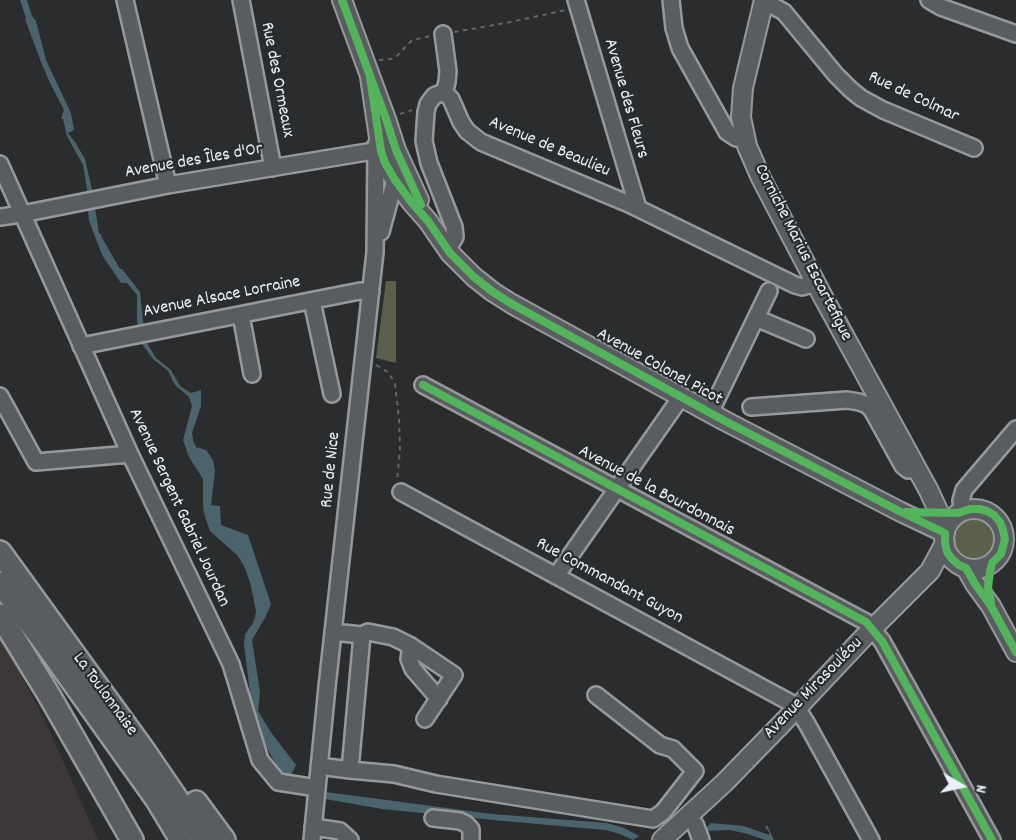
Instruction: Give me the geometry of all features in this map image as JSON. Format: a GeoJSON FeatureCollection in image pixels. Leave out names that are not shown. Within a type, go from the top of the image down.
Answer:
{"type":"FeatureCollection","features":[{"type":"Feature","properties":{"kind":"highway","name":"La Toulonnaise"},"geometry":{"type":"LineString","coordinates":[[0,552],[145,752],[205,840]]}},
{"type":"Feature","properties":{"kind":"highway","name":"La Toulonnaise"},"geometry":{"type":"LineString","coordinates":[[0,583],[157,800],[181,840]]}},
{"type":"Feature","properties":{"kind":"highway"},"geometry":{"type":"LineString","coordinates":[[0,615],[132,840]]}},
{"type":"Feature","properties":{"kind":"highway"},"geometry":{"type":"LineString","coordinates":[[51,622],[126,706],[224,840]]}},
{"type":"Feature","properties":{"kind":"main road","name":"Avenue Colonel Picot"},"geometry":{"type":"LineString","coordinates":[[342,0],[367,69],[381,120],[385,163],[412,203],[428,221]]}},
{"type":"Feature","properties":{"kind":"main road","name":"Corniche Marius Escartefigue"},"geometry":{"type":"LineString","coordinates":[[764,2],[742,88],[741,117],[747,146],[761,178],[816,283],[916,468],[949,524]]}},
{"type":"Feature","properties":{"kind":"main road","name":"Avenue Colonel Picot"},"geometry":{"type":"LineString","coordinates":[[384,151],[448,249],[474,277],[492,292],[710,413],[898,512],[949,524]]}},
{"type":"Feature","properties":{"kind":"main road"},"geometry":{"type":"LineString","coordinates":[[994,515],[1000,522],[1005,539],[1010,541],[997,558],[985,567],[976,569],[963,566],[952,559],[947,552],[949,524],[970,509],[979,509],[1016,521]]}},
{"type":"Feature","properties":{"kind":"main road","name":"Avenue Mirasouléou"},"geometry":{"type":"LineString","coordinates":[[662,840],[686,834],[724,783],[872,628],[930,571],[949,524]]}},
{"type":"Feature","properties":{"kind":"main road"},"geometry":{"type":"LineString","coordinates":[[991,606],[988,587],[992,563]]}},
{"type":"Feature","properties":{"kind":"main road"},"geometry":{"type":"LineString","coordinates":[[930,571],[963,566]]}},
{"type":"Feature","properties":{"kind":"main road"},"geometry":{"type":"LineString","coordinates":[[963,566],[991,606],[1016,652]]}},
{"type":"Feature","properties":{"kind":"street"},"geometry":{"type":"LineString","coordinates":[[125,0],[168,185]]}},
{"type":"Feature","properties":{"kind":"street","name":"Rue des Ormeaux"},"geometry":{"type":"LineString","coordinates":[[241,0],[273,168]]}},
{"type":"Feature","properties":{"kind":"street"},"geometry":{"type":"LineString","coordinates":[[670,0],[675,33],[680,48],[727,132],[736,138],[745,138]]}},
{"type":"Feature","properties":{"kind":"street"},"geometry":{"type":"LineString","coordinates":[[928,0],[941,7],[1016,34]]}},
{"type":"Feature","properties":{"kind":"street","name":"Rue de Colmar"},"geometry":{"type":"LineString","coordinates":[[764,2],[784,12],[836,75],[861,98],[883,110],[974,148]]}},
{"type":"Feature","properties":{"kind":"street","name":"Avenue des Fleurs"},"geometry":{"type":"LineString","coordinates":[[577,3],[638,208]]}},
{"type":"Feature","properties":{"kind":"street"},"geometry":{"type":"LineString","coordinates":[[443,34],[448,71],[447,82],[444,93],[437,93],[428,104],[424,147],[454,227],[455,237],[448,249]]}},
{"type":"Feature","properties":{"kind":"street","name":"Avenue de Beaulieu"},"geometry":{"type":"LineString","coordinates":[[444,93],[451,99],[464,127],[476,139],[638,208],[795,285],[802,287],[816,283]]}},
{"type":"Feature","properties":{"kind":"street","name":"Avenue des Îles d'Or"},"geometry":{"type":"LineString","coordinates":[[0,217],[168,185],[384,151]]}},
{"type":"Feature","properties":{"kind":"street","name":"Rue de Nice"},"geometry":{"type":"LineString","coordinates":[[313,830],[384,151]]}},
{"type":"Feature","properties":{"kind":"street","name":"Avenue Sergent Gabriel Jourdan"},"geometry":{"type":"LineString","coordinates":[[0,165],[130,454],[231,664],[260,760],[278,782],[317,788]]}},
{"type":"Feature","properties":{"kind":"street"},"geometry":{"type":"LineString","coordinates":[[375,252],[395,180]]}},
{"type":"Feature","properties":{"kind":"street"},"geometry":{"type":"LineString","coordinates":[[386,212],[394,205],[412,203]]}},
{"type":"Feature","properties":{"kind":"street","name":"Avenue Alsace Lorraine"},"geometry":{"type":"LineString","coordinates":[[81,346],[360,291],[371,292]]}},
{"type":"Feature","properties":{"kind":"street"},"geometry":{"type":"LineString","coordinates":[[710,413],[769,291]]}},
{"type":"Feature","properties":{"kind":"street"},"geometry":{"type":"LineString","coordinates":[[312,301],[332,394]]}},
{"type":"Feature","properties":{"kind":"street"},"geometry":{"type":"LineString","coordinates":[[241,315],[252,374]]}},
{"type":"Feature","properties":{"kind":"street"},"geometry":{"type":"LineString","coordinates":[[756,318],[806,339]]}},
{"type":"Feature","properties":{"kind":"street","name":"Avenue de la Bourdonnais"},"geometry":{"type":"LineString","coordinates":[[423,385],[856,616],[872,628]]}},
{"type":"Feature","properties":{"kind":"street"},"geometry":{"type":"LineString","coordinates":[[0,396],[36,462],[130,454]]}},
{"type":"Feature","properties":{"kind":"street"},"geometry":{"type":"LineString","coordinates":[[556,576],[681,397]]}},
{"type":"Feature","properties":{"kind":"street"},"geometry":{"type":"LineString","coordinates":[[751,407],[847,400],[859,402],[872,410],[903,466],[908,470],[916,468]]}},
{"type":"Feature","properties":{"kind":"street"},"geometry":{"type":"LineString","coordinates":[[949,524],[964,490],[1016,429]]}},
{"type":"Feature","properties":{"kind":"street","name":"Rue Commandant Guyon"},"geometry":{"type":"LineString","coordinates":[[401,492],[774,693],[797,708]]}},
{"type":"Feature","properties":{"kind":"street"},"geometry":{"type":"LineString","coordinates":[[872,628],[882,641],[992,840]]}},
{"type":"Feature","properties":{"kind":"street"},"geometry":{"type":"LineString","coordinates":[[333,632],[362,635],[368,632],[393,636],[454,675],[425,719]]}},
{"type":"Feature","properties":{"kind":"street"},"geometry":{"type":"LineString","coordinates":[[350,770],[362,635]]}},
{"type":"Feature","properties":{"kind":"street"},"geometry":{"type":"LineString","coordinates":[[411,646],[409,659],[413,669],[439,699]]}},
{"type":"Feature","properties":{"kind":"street"},"geometry":{"type":"LineString","coordinates":[[319,766],[394,774],[436,784],[653,819],[663,812],[695,771],[673,749],[660,746],[596,695]]}},
{"type":"Feature","properties":{"kind":"street"},"geometry":{"type":"LineString","coordinates":[[797,708],[871,840]]}},
{"type":"Feature","properties":{"kind":"street"},"geometry":{"type":"LineString","coordinates":[[433,818],[460,821],[466,824],[471,829],[471,840]]}},
{"type":"Feature","properties":{"kind":"street"},"geometry":{"type":"LineString","coordinates":[[313,830],[340,831],[350,840]]}},
{"type":"Feature","properties":{"kind":"path"},"geometry":{"type":"LineString","coordinates":[[367,69],[399,55],[412,40],[506,23],[577,3]]}},
{"type":"Feature","properties":{"kind":"path"},"geometry":{"type":"LineString","coordinates":[[381,120],[428,104]]}},
{"type":"Feature","properties":{"kind":"path"},"geometry":{"type":"LineString","coordinates":[[364,358],[387,371],[394,381],[400,449],[397,480],[401,492]]}},
{"type":"Feature","properties":{"kind":"shaded area"},"geometry":{"type":"Polygon","coordinates":[[[0,638],[49,729],[98,840],[0,840],[0,638]]]}},
{"type":"Feature","properties":{"kind":"green space"},"geometry":{"type":"Polygon","coordinates":[[[386,281],[396,281],[396,363],[376,358],[386,281]]]}},
{"type":"Feature","properties":{"kind":"green space"},"geometry":{"type":"Polygon","coordinates":[[[975,517],[984,518],[991,523],[996,530],[996,548],[991,555],[984,560],[975,561],[966,560],[959,555],[954,548],[953,539],[954,530],[959,523],[966,518],[975,517]]]}},
{"type":"Feature","properties":{"kind":"water"},"geometry":{"type":"Polygon","coordinates":[[[20,0],[27,0],[36,21],[46,60],[71,113],[74,130],[68,133],[85,159],[93,194],[88,195],[83,165],[67,136],[63,119],[61,119],[64,110],[41,62],[20,0]]]}},
{"type":"Feature","properties":{"kind":"water"},"geometry":{"type":"Polygon","coordinates":[[[95,208],[99,233],[120,269],[140,292],[144,330],[138,331],[137,295],[127,283],[121,283],[102,255],[89,221],[88,209],[95,208]]]}},
{"type":"Feature","properties":{"kind":"water"},"geometry":{"type":"Polygon","coordinates":[[[147,343],[156,358],[171,370],[180,386],[191,393],[201,390],[201,406],[192,433],[196,447],[206,450],[213,460],[215,471],[211,505],[220,506],[221,525],[248,535],[271,604],[252,640],[260,692],[258,711],[296,765],[291,775],[281,772],[277,766],[263,741],[253,716],[244,645],[245,634],[253,623],[256,611],[244,566],[238,556],[210,531],[205,517],[203,479],[189,457],[183,440],[192,406],[189,397],[175,385],[168,371],[153,359],[142,344],[147,343]]]}},
{"type":"Feature","properties":{"kind":"water"},"geometry":{"type":"Polygon","coordinates":[[[326,792],[492,814],[607,823],[639,836],[633,840],[605,830],[382,809],[325,799],[326,792]]]}},
{"type":"Feature","properties":{"kind":"water"},"geometry":{"type":"Polygon","coordinates":[[[711,823],[744,826],[769,835],[765,827],[767,825],[774,840],[765,840],[730,830],[703,831],[711,823]]]}},
{"type":"Feature","properties":{"kind":"cycle path"},"geometry":{"type":"LineString","coordinates":[[342,0],[396,150],[421,205]]}},
{"type":"Feature","properties":{"kind":"cycle path"},"geometry":{"type":"LineString","coordinates":[[370,77],[381,151],[385,163],[395,180],[450,253],[474,277],[512,304],[725,421],[945,533],[947,552],[959,565],[966,568],[991,606],[1016,652]]}},
{"type":"Feature","properties":{"kind":"cycle path"},"geometry":{"type":"LineString","coordinates":[[423,385],[866,622],[882,641],[992,840]]}},
{"type":"Feature","properties":{"kind":"cycle path"},"geometry":{"type":"LineString","coordinates":[[906,512],[958,513],[979,509],[994,515],[1000,522],[1005,539],[1001,554],[992,563],[990,572],[988,587],[991,603]]}}]}
